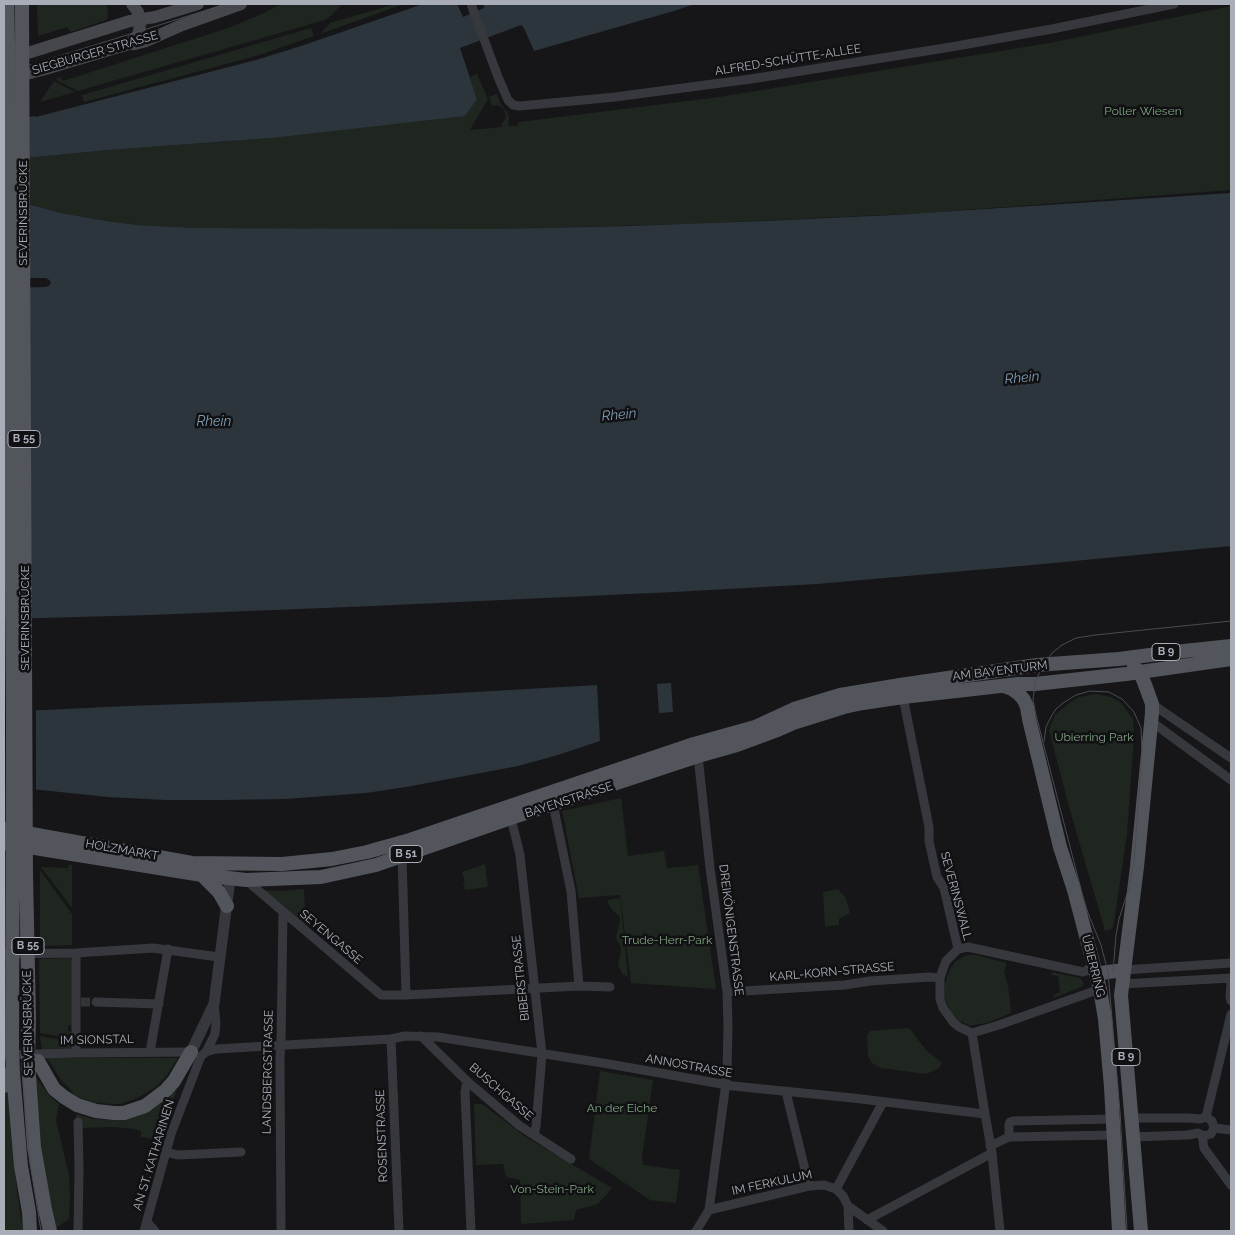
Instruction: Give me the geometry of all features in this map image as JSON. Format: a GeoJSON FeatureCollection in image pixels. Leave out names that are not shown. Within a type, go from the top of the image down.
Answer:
{"type":"FeatureCollection","features":[{"type":"Feature","properties":{"kind":"main road","name":"SEVERINSBRÜCKE"},"geometry":{"type":"LineString","coordinates":[[7,4],[12,715],[8,1077],[30,1231]]}},
{"type":"Feature","properties":{"kind":"main road","name":"SEVERINSBRÜCKE"},"geometry":{"type":"LineString","coordinates":[[22,4],[28,1062],[34,1147],[50,1231]]}},
{"type":"Feature","properties":{"kind":"main road","name":"SIEGBURGER STRASSE"},"geometry":{"type":"LineString","coordinates":[[4,59],[31,52],[136,12],[155,16],[198,4]]}},
{"type":"Feature","properties":{"kind":"main road","name":"SIEGBURGER STRASSE"},"geometry":{"type":"LineString","coordinates":[[4,79],[146,41],[182,25],[241,4]]}},
{"type":"Feature","properties":{"kind":"main road"},"geometry":{"type":"LineString","coordinates":[[129,44],[139,32],[136,12]]}},
{"type":"Feature","properties":{"kind":"main road","name":"B 9"},"geometry":{"type":"LineString","coordinates":[[1119,659],[1164,652],[1231,646]]}},
{"type":"Feature","properties":{"kind":"main road","name":"B 9"},"geometry":{"type":"LineString","coordinates":[[1119,659],[1134,665],[1152,704]]}},
{"type":"Feature","properties":{"kind":"main road","name":"AM BAYENTURM"},"geometry":{"type":"LineString","coordinates":[[903,697],[934,687],[1004,671],[1064,663],[1119,659]]}},
{"type":"Feature","properties":{"kind":"main road","name":"B 51"},"geometry":{"type":"LineString","coordinates":[[1138,672],[1231,659]]}},
{"type":"Feature","properties":{"kind":"main road"},"geometry":{"type":"LineString","coordinates":[[1028,707],[1033,692],[1045,676],[1079,662]]}},
{"type":"Feature","properties":{"kind":"main road","name":"B 9"},"geometry":{"type":"LineString","coordinates":[[1152,704],[1157,673],[1162,668]]}},
{"type":"Feature","properties":{"kind":"main road"},"geometry":{"type":"LineString","coordinates":[[1004,671],[1008,672],[1009,675],[1008,682],[1004,686],[1018,694],[1028,707]]}},
{"type":"Feature","properties":{"kind":"main road","name":"AM BAYENTURM"},"geometry":{"type":"LineString","coordinates":[[883,688],[1004,686],[1138,672]]}},
{"type":"Feature","properties":{"kind":"main road","name":"BAYENSTRASSE"},"geometry":{"type":"LineString","coordinates":[[230,879],[321,877],[376,865],[554,804],[755,727],[814,702],[840,695],[883,688]]}},
{"type":"Feature","properties":{"kind":"main road","name":"BAYENSTRASSE"},"geometry":{"type":"LineString","coordinates":[[242,864],[282,864],[320,861],[367,852],[696,750],[737,745],[793,723],[844,707],[903,697]]}},
{"type":"Feature","properties":{"kind":"main road","name":"UBIERRING"},"geometry":{"type":"LineString","coordinates":[[1141,1231],[1122,1001],[1123,977],[1152,722],[1152,704]]}},
{"type":"Feature","properties":{"kind":"main road","name":"UBIERRING"},"geometry":{"type":"LineString","coordinates":[[1028,707],[1060,847],[1074,890],[1099,984],[1105,1019],[1119,1231]]}},
{"type":"Feature","properties":{"kind":"main road","name":"HOLZMARKT"},"geometry":{"type":"LineString","coordinates":[[4,829],[192,862],[242,864]]}},
{"type":"Feature","properties":{"kind":"main road","name":"HOLZMARKT"},"geometry":{"type":"LineString","coordinates":[[4,843],[230,879]]}},
{"type":"Feature","properties":{"kind":"main road"},"geometry":{"type":"LineString","coordinates":[[385,862],[384,853],[387,846]]}},
{"type":"Feature","properties":{"kind":"main road"},"geometry":{"type":"LineString","coordinates":[[230,879],[242,864]]}},
{"type":"Feature","properties":{"kind":"main road"},"geometry":{"type":"LineString","coordinates":[[202,875],[219,892],[227,906]]}},
{"type":"Feature","properties":{"kind":"main road"},"geometry":{"type":"LineString","coordinates":[[1099,984],[1102,973],[1108,972],[1123,977]]}},
{"type":"Feature","properties":{"kind":"main road"},"geometry":{"type":"LineString","coordinates":[[29,1018],[35,1054],[54,1090],[77,1105],[96,1111],[124,1113],[145,1106],[166,1090],[174,1081],[191,1052]]}},
{"type":"Feature","properties":{"kind":"street","name":"ALFRED-SCHÜTTE-ALLEE"},"geometry":{"type":"LineString","coordinates":[[472,7],[508,100],[513,105],[520,106],[615,97],[751,79],[890,57],[1174,4]]}},
{"type":"Feature","properties":{"kind":"street","name":"SEVERINSWALL"},"geometry":{"type":"LineString","coordinates":[[903,697],[929,826],[928,840],[937,877],[944,888],[958,949],[946,961],[940,978],[940,999],[943,1008],[953,1022],[972,1033]]}},
{"type":"Feature","properties":{"kind":"street"},"geometry":{"type":"LineString","coordinates":[[1152,704],[1231,758]]}},
{"type":"Feature","properties":{"kind":"street"},"geometry":{"type":"LineString","coordinates":[[1152,722],[1231,780]]}},
{"type":"Feature","properties":{"kind":"street","name":"DREIKÖNIGENSTRASSE"},"geometry":{"type":"LineString","coordinates":[[696,750],[727,992],[728,1026],[725,1084],[709,1210]]}},
{"type":"Feature","properties":{"kind":"street"},"geometry":{"type":"LineString","coordinates":[[554,804],[571,891],[579,986]]}},
{"type":"Feature","properties":{"kind":"street","name":"BIBERSTRASSE"},"geometry":{"type":"LineString","coordinates":[[511,818],[520,856],[542,1054],[534,1136]]}},
{"type":"Feature","properties":{"kind":"street"},"geometry":{"type":"LineString","coordinates":[[402,856],[406,995]]}},
{"type":"Feature","properties":{"kind":"street"},"geometry":{"type":"LineString","coordinates":[[191,1052],[214,1004],[230,879]]}},
{"type":"Feature","properties":{"kind":"street","name":"SEYENGASSE"},"geometry":{"type":"LineString","coordinates":[[246,880],[381,995],[579,986],[610,987]]}},
{"type":"Feature","properties":{"kind":"street","name":"LANDSBERGSTRASSE"},"geometry":{"type":"LineString","coordinates":[[280,1231],[280,1057],[283,912]]}},
{"type":"Feature","properties":{"kind":"street"},"geometry":{"type":"LineString","coordinates":[[958,949],[968,947],[1083,972],[1094,964]]}},
{"type":"Feature","properties":{"kind":"street"},"geometry":{"type":"LineString","coordinates":[[4,954],[154,948],[220,958]]}},
{"type":"Feature","properties":{"kind":"street"},"geometry":{"type":"LineString","coordinates":[[150,1052],[168,949]]}},
{"type":"Feature","properties":{"kind":"street"},"geometry":{"type":"LineString","coordinates":[[76,952],[79,1002],[76,1053]]}},
{"type":"Feature","properties":{"kind":"street"},"geometry":{"type":"LineString","coordinates":[[1123,977],[1231,963]]}},
{"type":"Feature","properties":{"kind":"street","name":"KARL-KORN-STRASSE"},"geometry":{"type":"LineString","coordinates":[[727,992],[844,985],[928,976],[940,978]]}},
{"type":"Feature","properties":{"kind":"street"},"geometry":{"type":"LineString","coordinates":[[1123,977],[1231,978]]}},
{"type":"Feature","properties":{"kind":"street"},"geometry":{"type":"LineString","coordinates":[[1231,983],[1231,1001]]}},
{"type":"Feature","properties":{"kind":"street"},"geometry":{"type":"LineString","coordinates":[[1000,1231],[991,1150],[972,1033],[999,1025],[1099,984]]}},
{"type":"Feature","properties":{"kind":"street"},"geometry":{"type":"LineString","coordinates":[[96,1002],[159,1004]]}},
{"type":"Feature","properties":{"kind":"street","name":"AN ST. KATHARINEN"},"geometry":{"type":"LineString","coordinates":[[144,1231],[171,1134],[201,1056],[206,1052],[215,1034],[214,1004]]}},
{"type":"Feature","properties":{"kind":"street"},"geometry":{"type":"LineString","coordinates":[[1231,1014],[1203,1118],[1196,1126],[1204,1148],[1231,1185]]}},
{"type":"Feature","properties":{"kind":"street","name":"ANNOSTRASSE"},"geometry":{"type":"LineString","coordinates":[[391,1039],[405,1036],[445,1038],[733,1086],[985,1114]]}},
{"type":"Feature","properties":{"kind":"street","name":"BUSCHGASSE"},"geometry":{"type":"LineString","coordinates":[[421,1036],[469,1082],[520,1126],[571,1159]]}},
{"type":"Feature","properties":{"kind":"street"},"geometry":{"type":"LineString","coordinates":[[206,1052],[216,1049],[391,1039]]}},
{"type":"Feature","properties":{"kind":"street","name":"ROSENSTRASSE"},"geometry":{"type":"LineString","coordinates":[[391,1039],[399,1231]]}},
{"type":"Feature","properties":{"kind":"street","name":"IM SIONSTAL"},"geometry":{"type":"LineString","coordinates":[[8,1053],[191,1052]]}},
{"type":"Feature","properties":{"kind":"street"},"geometry":{"type":"LineString","coordinates":[[469,1082],[465,1092],[471,1231]]}},
{"type":"Feature","properties":{"kind":"street"},"geometry":{"type":"LineString","coordinates":[[786,1092],[809,1186]]}},
{"type":"Feature","properties":{"kind":"street"},"geometry":{"type":"LineString","coordinates":[[849,1231],[848,1206],[843,1196],[836,1190],[883,1102]]}},
{"type":"Feature","properties":{"kind":"street"},"geometry":{"type":"LineString","coordinates":[[1132,1118],[1203,1118],[1212,1121],[1214,1128],[1211,1134],[1208,1135],[1133,1136]]}},
{"type":"Feature","properties":{"kind":"street"},"geometry":{"type":"LineString","coordinates":[[1008,1137],[1009,1125],[1013,1121],[1113,1119]]}},
{"type":"Feature","properties":{"kind":"street"},"geometry":{"type":"LineString","coordinates":[[78,1122],[78,1231]]}},
{"type":"Feature","properties":{"kind":"street"},"geometry":{"type":"LineString","coordinates":[[1214,1128],[1231,1130]]}},
{"type":"Feature","properties":{"kind":"street"},"geometry":{"type":"LineString","coordinates":[[867,1220],[991,1150],[1008,1137],[1114,1136]]}},
{"type":"Feature","properties":{"kind":"street"},"geometry":{"type":"LineString","coordinates":[[166,1152],[178,1155],[241,1152]]}},
{"type":"Feature","properties":{"kind":"street","name":"IM FERKULUM"},"geometry":{"type":"LineString","coordinates":[[709,1210],[809,1186],[824,1185],[836,1190]]}},
{"type":"Feature","properties":{"kind":"street"},"geometry":{"type":"LineString","coordinates":[[848,1206],[883,1231]]}},
{"type":"Feature","properties":{"kind":"street"},"geometry":{"type":"LineString","coordinates":[[696,1231],[709,1210]]}},
{"type":"Feature","properties":{"kind":"street"},"geometry":{"type":"LineString","coordinates":[[146,1222],[155,1231]]}},
{"type":"Feature","properties":{"kind":"green space"},"geometry":{"type":"Polygon","coordinates":[[[37,4],[107,4],[108,17],[106,20],[71,32],[67,27],[38,36],[37,4]]]}},
{"type":"Feature","properties":{"kind":"green space"},"geometry":{"type":"Polygon","coordinates":[[[281,4],[342,4],[325,20],[78,91],[58,81],[56,78],[60,77],[63,81],[228,28],[281,4]]]}},
{"type":"Feature","properties":{"kind":"green space"},"geometry":{"type":"Polygon","coordinates":[[[395,4],[404,4],[320,34],[330,23],[395,4]]]}},
{"type":"Feature","properties":{"kind":"green space","name":"Poller Wiesen"},"geometry":{"type":"Polygon","coordinates":[[[1231,6],[1231,190],[925,213],[693,224],[492,229],[196,228],[138,225],[106,221],[61,213],[28,204],[15,199],[4,160],[271,138],[477,99],[470,77],[477,74],[488,99],[471,130],[502,127],[506,117],[504,109],[497,105],[492,106],[489,97],[497,94],[500,103],[507,111],[508,126],[517,126],[519,122],[719,97],[1049,43],[1231,6]]]}},
{"type":"Feature","properties":{"kind":"green space"},"geometry":{"type":"Polygon","coordinates":[[[311,28],[314,36],[256,56],[84,102],[82,95],[311,28]]]}},
{"type":"Feature","properties":{"kind":"green space"},"geometry":{"type":"Polygon","coordinates":[[[54,81],[75,92],[40,102],[54,81]]]}},
{"type":"Feature","properties":{"kind":"green space","name":"Ubierring Park"},"geometry":{"type":"Polygon","coordinates":[[[1097,694],[1111,697],[1121,703],[1133,719],[1134,736],[1127,834],[1114,923],[1112,929],[1105,931],[1049,730],[1055,715],[1072,701],[1079,697],[1097,694]]]}},
{"type":"Feature","properties":{"kind":"green space","name":"Trude-Herr-Park"},"geometry":{"type":"Polygon","coordinates":[[[621,798],[628,856],[664,851],[667,868],[698,865],[716,989],[631,983],[620,895],[579,898],[562,811],[621,798]]]}},
{"type":"Feature","properties":{"kind":"green space"},"geometry":{"type":"Polygon","coordinates":[[[69,864],[72,865],[72,908],[41,867],[68,868],[69,864]]]}},
{"type":"Feature","properties":{"kind":"green space"},"geometry":{"type":"Polygon","coordinates":[[[485,864],[488,887],[465,890],[462,872],[485,864]]]}},
{"type":"Feature","properties":{"kind":"green space"},"geometry":{"type":"Polygon","coordinates":[[[40,870],[72,914],[72,945],[40,946],[40,870]]]}},
{"type":"Feature","properties":{"kind":"green space"},"geometry":{"type":"Polygon","coordinates":[[[304,889],[306,926],[261,890],[280,891],[304,889]]]}},
{"type":"Feature","properties":{"kind":"green space"},"geometry":{"type":"Polygon","coordinates":[[[838,889],[846,898],[850,913],[839,919],[839,925],[825,927],[823,892],[838,889]]]}},
{"type":"Feature","properties":{"kind":"green space"},"geometry":{"type":"Polygon","coordinates":[[[620,898],[628,977],[622,974],[618,964],[621,951],[616,938],[620,920],[619,916],[612,910],[608,902],[608,900],[620,898]]]}},
{"type":"Feature","properties":{"kind":"green space"},"geometry":{"type":"Polygon","coordinates":[[[970,955],[1007,963],[1004,972],[1008,985],[1011,1013],[987,1023],[968,1025],[958,1020],[950,1012],[945,997],[945,984],[948,974],[956,961],[970,955]]]}},
{"type":"Feature","properties":{"kind":"green space"},"geometry":{"type":"Polygon","coordinates":[[[70,958],[73,962],[72,1025],[68,1026],[68,1031],[74,1033],[74,1039],[40,1033],[39,959],[70,958]]]}},
{"type":"Feature","properties":{"kind":"green space"},"geometry":{"type":"Polygon","coordinates":[[[1052,972],[1080,978],[1083,986],[1054,998],[1054,995],[1060,992],[1058,976],[1052,975],[1052,972]]]}},
{"type":"Feature","properties":{"kind":"green space"},"geometry":{"type":"Polygon","coordinates":[[[909,1028],[927,1051],[942,1063],[939,1068],[925,1074],[881,1068],[872,1063],[868,1056],[867,1036],[870,1031],[909,1028]]]}},
{"type":"Feature","properties":{"kind":"green space"},"geometry":{"type":"Polygon","coordinates":[[[40,1036],[74,1042],[74,1050],[42,1050],[40,1036]]]}},
{"type":"Feature","properties":{"kind":"green space"},"geometry":{"type":"Polygon","coordinates":[[[47,1058],[178,1058],[167,1075],[156,1087],[139,1097],[121,1104],[110,1104],[93,1102],[76,1096],[61,1080],[47,1058]]]}},
{"type":"Feature","properties":{"kind":"green space","name":"An der Eiche"},"geometry":{"type":"Polygon","coordinates":[[[600,1071],[653,1080],[642,1158],[643,1165],[680,1170],[676,1203],[650,1200],[589,1159],[600,1071]]]}},
{"type":"Feature","properties":{"kind":"green space"},"geometry":{"type":"Polygon","coordinates":[[[32,1072],[49,1095],[59,1104],[56,1120],[69,1175],[70,1197],[69,1219],[56,1228],[39,1146],[32,1072]]]}},
{"type":"Feature","properties":{"kind":"green space"},"geometry":{"type":"Polygon","coordinates":[[[174,1087],[177,1090],[164,1124],[163,1141],[141,1137],[141,1131],[134,1129],[114,1127],[80,1128],[80,1120],[76,1118],[76,1114],[93,1119],[128,1118],[174,1087]]]}},
{"type":"Feature","properties":{"kind":"green space"},"geometry":{"type":"Polygon","coordinates":[[[7,1090],[10,1102],[17,1191],[23,1231],[4,1231],[4,1096],[7,1090]]]}},
{"type":"Feature","properties":{"kind":"green space","name":"Von-Stein-Park"},"geometry":{"type":"Polygon","coordinates":[[[474,1104],[482,1104],[526,1137],[612,1188],[598,1204],[576,1210],[574,1220],[521,1224],[520,1180],[506,1177],[503,1164],[476,1165],[474,1104]]]}},
{"type":"Feature","properties":{"kind":"water"},"geometry":{"type":"Polygon","coordinates":[[[423,4],[457,4],[463,17],[484,8],[484,4],[695,4],[534,51],[521,25],[460,48],[477,99],[465,116],[271,138],[4,160],[4,121],[36,117],[256,60],[423,4]]]}},
{"type":"Feature","properties":{"kind":"water","name":"Rhein"},"geometry":{"type":"Polygon","coordinates":[[[1231,193],[1231,546],[817,584],[373,606],[4,619],[4,288],[44,287],[49,286],[51,282],[45,278],[4,278],[28,204],[61,213],[138,225],[196,228],[492,229],[629,226],[893,215],[1231,193]]]}},
{"type":"Feature","properties":{"kind":"water"},"geometry":{"type":"Polygon","coordinates":[[[671,683],[673,712],[659,713],[657,684],[671,683]]]}},
{"type":"Feature","properties":{"kind":"water"},"geometry":{"type":"Polygon","coordinates":[[[597,685],[600,741],[518,766],[406,787],[366,793],[285,799],[167,800],[107,797],[4,786],[4,711],[388,697],[597,685]]]}},
{"type":"Feature","properties":{"kind":"pier"},"geometry":{"type":"Polygon","coordinates":[[[36,708],[36,792],[4,788],[4,709],[36,708]]]}},
{"type":"Feature","properties":{"kind":"tunnel"},"geometry":{"type":"LineString","coordinates":[[81,1002],[96,1002]]}},
{"type":"Feature","properties":{"kind":"tram line"},"geometry":{"type":"LineString","coordinates":[[15,4],[22,1071],[30,1163],[41,1231]]}},
{"type":"Feature","properties":{"kind":"tram line"},"geometry":{"type":"LineString","coordinates":[[4,73],[226,4]]}},
{"type":"Feature","properties":{"kind":"tram line"},"geometry":{"type":"LineString","coordinates":[[1127,1231],[1120,1112],[1108,972],[1101,945],[1083,897],[1036,715],[1033,700],[1035,684],[1040,671],[1052,653],[1076,638],[1231,621]]}},
{"type":"Feature","properties":{"kind":"tram line"},"geometry":{"type":"LineString","coordinates":[[1044,741],[1046,727],[1056,709],[1076,695],[1090,691],[1109,692],[1122,699],[1134,712],[1141,728],[1142,751],[1134,862],[1129,888],[1119,919],[1113,972]]}}]}
